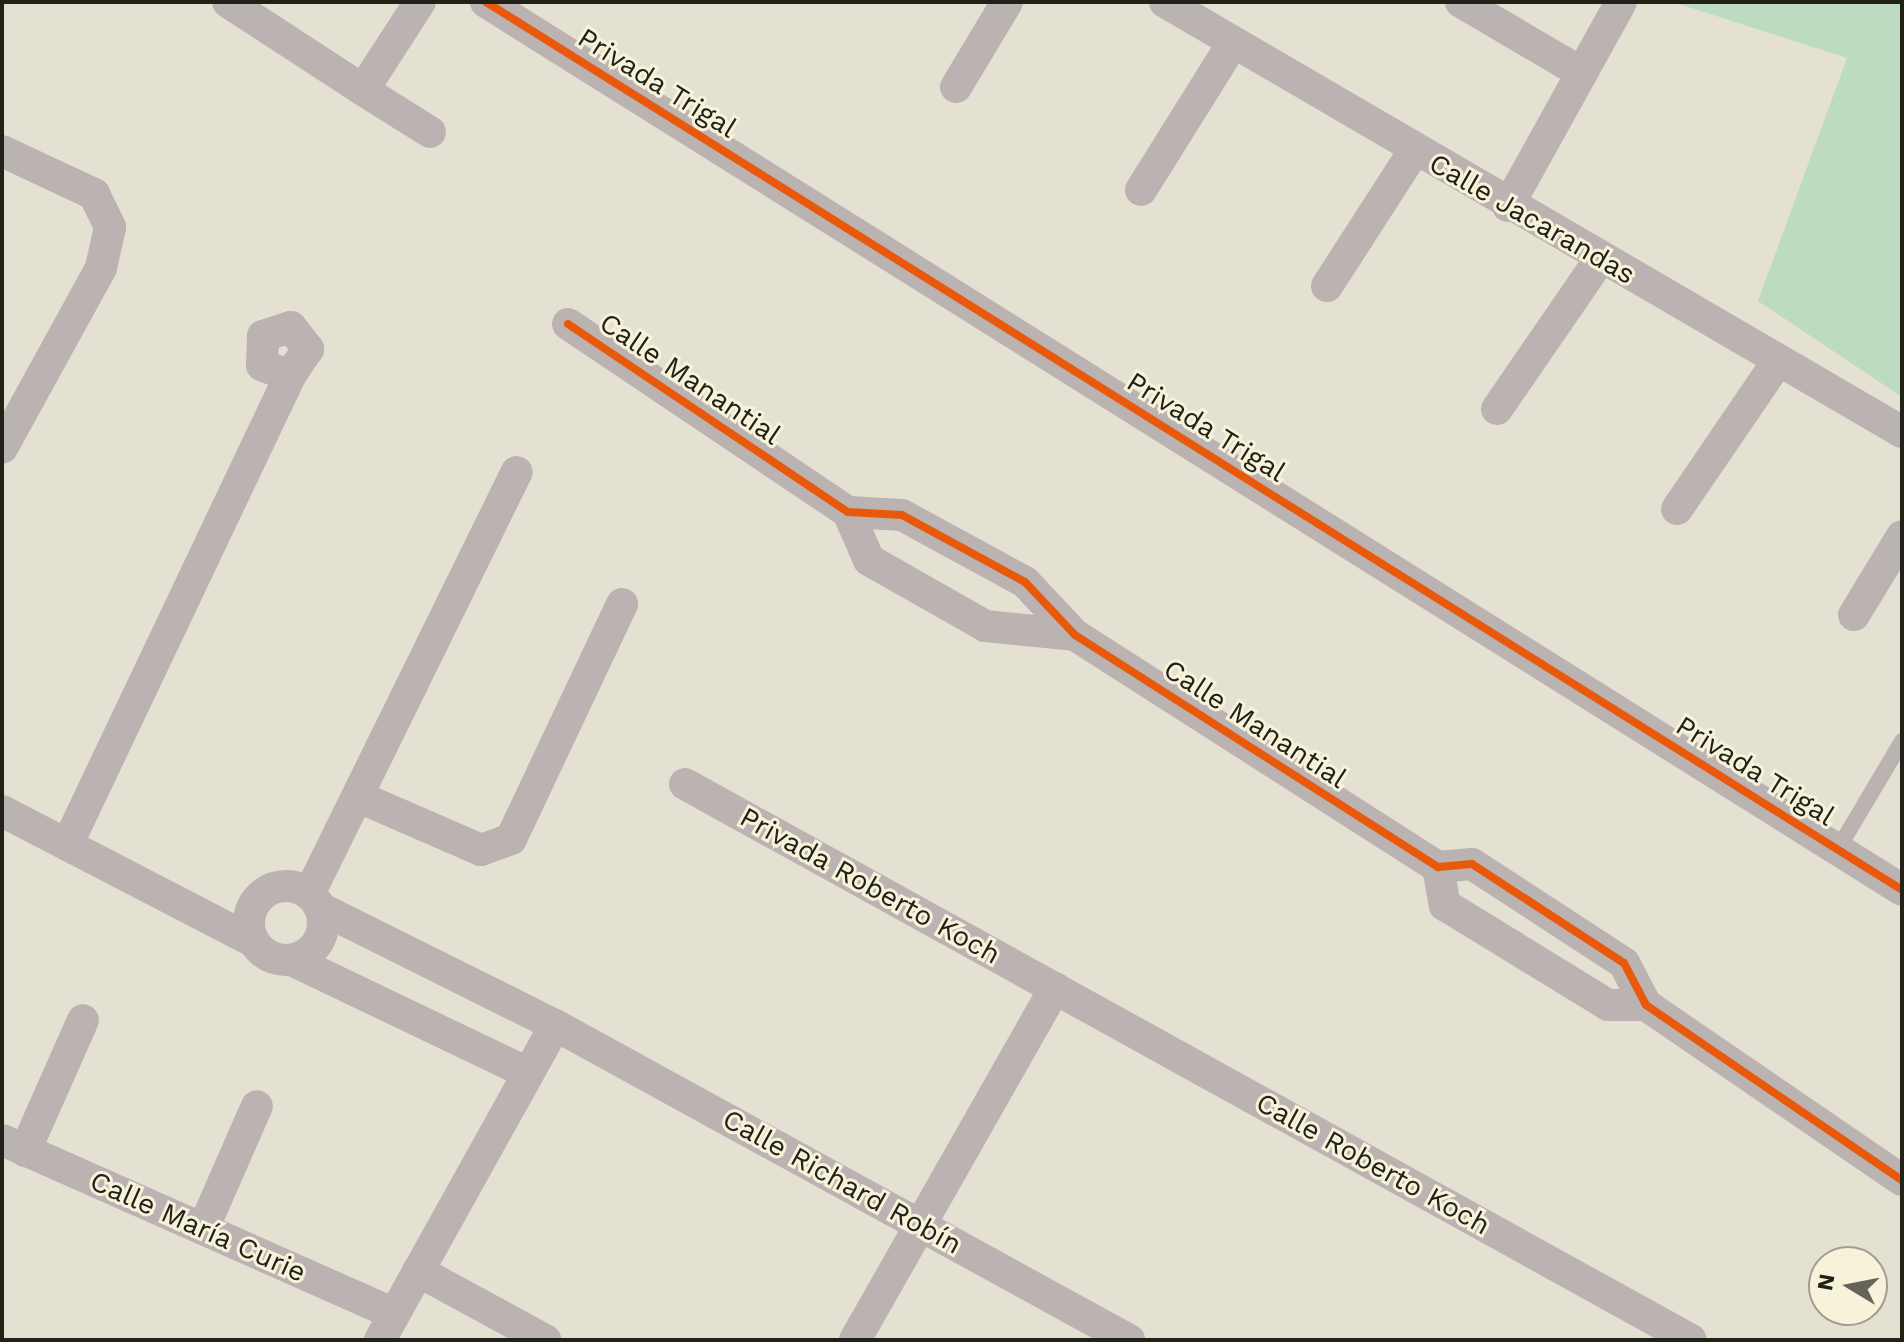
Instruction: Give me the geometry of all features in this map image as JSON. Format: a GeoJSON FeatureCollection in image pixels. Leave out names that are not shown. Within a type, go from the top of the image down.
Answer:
{"type":"FeatureCollection","features":[{"type":"Feature","properties":{"kind":"street"},"geometry":{"type":"LineString","coordinates":[[228,2],[430,132]]}},
{"type":"Feature","properties":{"kind":"street"},"geometry":{"type":"LineString","coordinates":[[363,90],[420,2]]}},
{"type":"Feature","properties":{"kind":"street","name":"Privada Trigal"},"geometry":{"type":"LineString","coordinates":[[486,2],[1902,890]]}},
{"type":"Feature","properties":{"kind":"street"},"geometry":{"type":"LineString","coordinates":[[956,87],[1007,2]]}},
{"type":"Feature","properties":{"kind":"street","name":"Calle Jacarandas"},"geometry":{"type":"LineString","coordinates":[[1165,2],[1508,206],[1902,432]]}},
{"type":"Feature","properties":{"kind":"street"},"geometry":{"type":"LineString","coordinates":[[1461,2],[1582,73]]}},
{"type":"Feature","properties":{"kind":"street"},"geometry":{"type":"LineString","coordinates":[[1508,206],[1621,2]]}},
{"type":"Feature","properties":{"kind":"street"},"geometry":{"type":"LineString","coordinates":[[1141,190],[1233,43]]}},
{"type":"Feature","properties":{"kind":"street"},"geometry":{"type":"LineString","coordinates":[[2,151],[94,194],[110,227],[101,268],[2,448]]}},
{"type":"Feature","properties":{"kind":"street"},"geometry":{"type":"LineString","coordinates":[[1327,286],[1414,151]]}},
{"type":"Feature","properties":{"kind":"street"},"geometry":{"type":"LineString","coordinates":[[1497,409],[1600,259]]}},
{"type":"Feature","properties":{"kind":"street","name":"Calle Manantial"},"geometry":{"type":"LineString","coordinates":[[568,324],[848,512],[902,515],[1025,582],[1075,635],[1438,867]]}},
{"type":"Feature","properties":{"kind":"street"},"geometry":{"type":"LineString","coordinates":[[1677,509],[1778,361]]}},
{"type":"Feature","properties":{"kind":"street"},"geometry":{"type":"LineString","coordinates":[[67,845],[290,376]]}},
{"type":"Feature","properties":{"kind":"street"},"geometry":{"type":"LineString","coordinates":[[296,962],[321,942],[316,900],[359,797],[517,472]]}},
{"type":"Feature","properties":{"kind":"street","name":"Calle Manantial"},"geometry":{"type":"LineString","coordinates":[[848,512],[869,560],[985,626],[1075,635]]}},
{"type":"Feature","properties":{"kind":"street"},"geometry":{"type":"LineString","coordinates":[[1854,615],[1902,536]]}},
{"type":"Feature","properties":{"kind":"street"},"geometry":{"type":"LineString","coordinates":[[359,797],[481,850],[511,839],[622,604]]}},
{"type":"Feature","properties":{"kind":"street","name":"Privada Roberto Koch"},"geometry":{"type":"LineString","coordinates":[[685,784],[1055,988]]}},
{"type":"Feature","properties":{"kind":"street"},"geometry":{"type":"LineString","coordinates":[[2,811],[249,939],[268,959],[296,962],[528,1073]]}},
{"type":"Feature","properties":{"kind":"street"},"geometry":{"type":"LineString","coordinates":[[1646,1005],[1608,1005],[1445,905],[1438,867],[1472,864],[1624,963],[1646,1005],[1902,1180]]}},
{"type":"Feature","properties":{"kind":"street"},"geometry":{"type":"LineString","coordinates":[[249,939],[251,905],[277,884],[316,900]]}},
{"type":"Feature","properties":{"kind":"street","name":"Calle Richard Robín"},"geometry":{"type":"LineString","coordinates":[[316,900],[555,1025],[1129,1340]]}},
{"type":"Feature","properties":{"kind":"street"},"geometry":{"type":"LineString","coordinates":[[855,1340],[1055,988]]}},
{"type":"Feature","properties":{"kind":"street","name":"Calle Roberto Koch"},"geometry":{"type":"LineString","coordinates":[[1055,988],[1691,1340]]}},
{"type":"Feature","properties":{"kind":"street"},"geometry":{"type":"LineString","coordinates":[[14,1146],[83,1020]]}},
{"type":"Feature","properties":{"kind":"street"},"geometry":{"type":"LineString","coordinates":[[387,1327],[555,1025]]}},
{"type":"Feature","properties":{"kind":"street"},"geometry":{"type":"LineString","coordinates":[[203,1229],[257,1106]]}},
{"type":"Feature","properties":{"kind":"street","name":"Calle María Curie"},"geometry":{"type":"LineString","coordinates":[[14,1146],[203,1229],[387,1327]]}},
{"type":"Feature","properties":{"kind":"street"},"geometry":{"type":"LineString","coordinates":[[418,1271],[545,1340]]}},
{"type":"Feature","properties":{"kind":"lane"},"geometry":{"type":"LineString","coordinates":[[1838,849],[1902,741]]}},
{"type":"Feature","properties":{"kind":"green space"},"geometry":{"type":"Polygon","coordinates":[[[1673,2],[1902,2],[1902,397],[1758,301],[1847,58],[1673,2]]]}},
{"type":"Feature","properties":{"kind":"cycle path"},"geometry":{"type":"LineString","coordinates":[[486,2],[1902,890]]}},
{"type":"Feature","properties":{"kind":"cycle path"},"geometry":{"type":"LineString","coordinates":[[568,324],[848,512],[902,515],[1025,582],[1075,635],[1438,867],[1472,864],[1624,963],[1646,1005],[1902,1180]]}}]}
